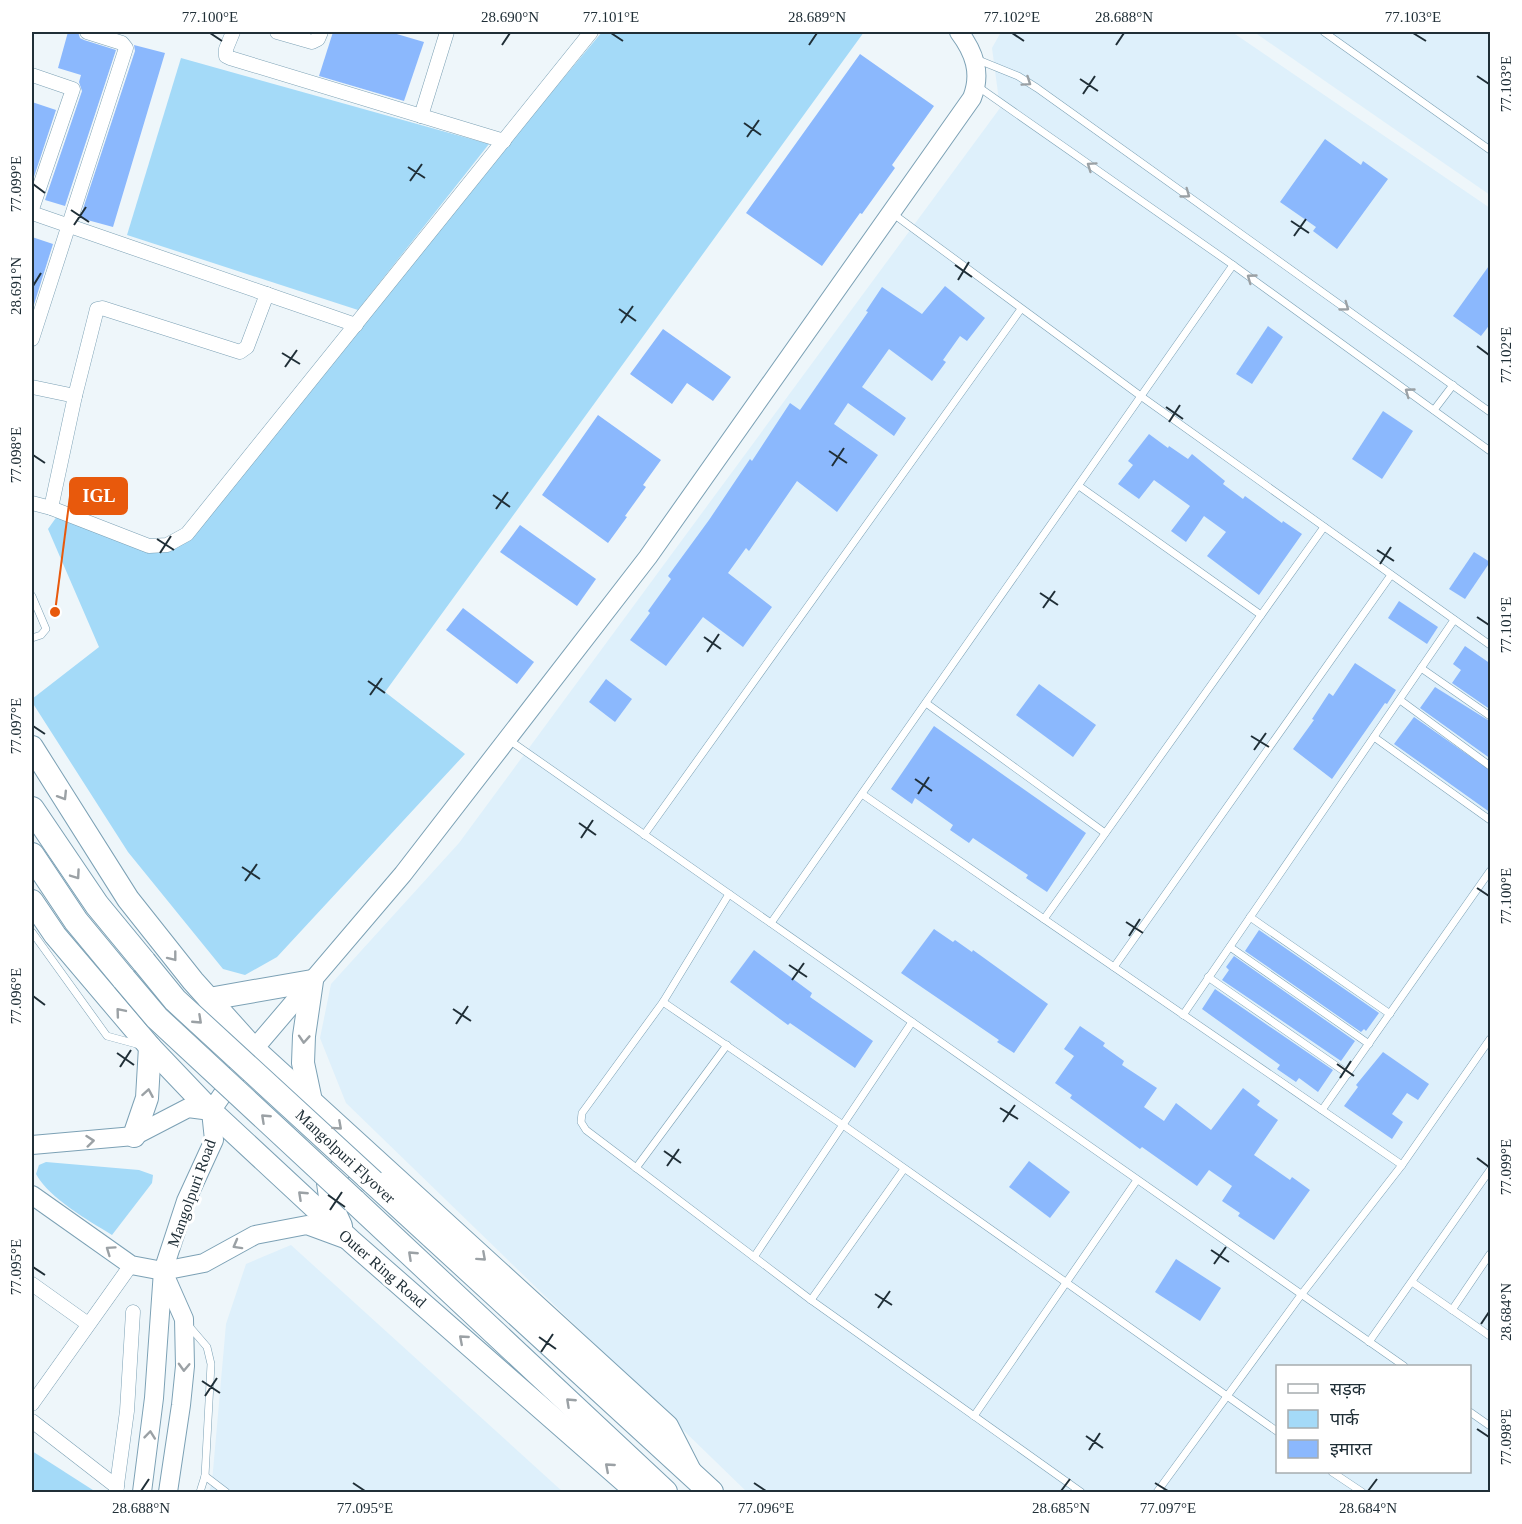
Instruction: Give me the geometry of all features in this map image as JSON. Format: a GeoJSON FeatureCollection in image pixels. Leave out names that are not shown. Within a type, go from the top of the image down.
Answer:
{"type":"FeatureCollection","features":[{"type":"Feature","properties":{"kind":"highway","name":"Mangolpuri Flyover"},"geometry":{"type":"LineString","coordinates":[[32,809],[97,905],[175,1000],[692,1474]]}},
{"type":"Feature","properties":{"kind":"highway","name":"Mangolpuri Flyover"},"geometry":{"type":"LineString","coordinates":[[32,855],[76,921],[157,1018],[663,1491]]}},
{"type":"Feature","properties":{"kind":"highway"},"geometry":{"type":"LineString","coordinates":[[692,1474],[711,1492]]}},
{"type":"Feature","properties":{"kind":"main road"},"geometry":{"type":"LineString","coordinates":[[32,747],[128,899],[209,999],[254,1049],[667,1426],[692,1474]]}},
{"type":"Feature","properties":{"kind":"main road","name":"Outer Ring Road"},"geometry":{"type":"LineString","coordinates":[[32,901],[55,936],[150,1047],[211,1111],[352,1242],[628,1484],[663,1491]]}},
{"type":"Feature","properties":{"kind":"main road"},"geometry":{"type":"LineString","coordinates":[[209,999],[312,981],[304,1036],[303,1063],[311,1101]]}},
{"type":"Feature","properties":{"kind":"main road"},"geometry":{"type":"LineString","coordinates":[[134,1136],[147,1098],[150,1047]]}},
{"type":"Feature","properties":{"kind":"main road"},"geometry":{"type":"LineString","coordinates":[[352,1242],[336,1218],[328,1193],[328,1183],[337,1170],[348,1164],[361,1160],[381,1165]]}},
{"type":"Feature","properties":{"kind":"street"},"geometry":{"type":"LineString","coordinates":[[32,339],[126,48],[122,43],[87,32]]}},
{"type":"Feature","properties":{"kind":"street"},"geometry":{"type":"LineString","coordinates":[[233,32],[226,49],[226,56],[230,58],[504,141]]}},
{"type":"Feature","properties":{"kind":"street"},"geometry":{"type":"LineString","coordinates":[[277,32],[312,42],[318,39],[321,32]]}},
{"type":"Feature","properties":{"kind":"street"},"geometry":{"type":"LineString","coordinates":[[421,116],[447,32]]}},
{"type":"Feature","properties":{"kind":"street"},"geometry":{"type":"LineString","coordinates":[[32,503],[51,508],[149,546],[167,545],[187,534],[591,32]]}},
{"type":"Feature","properties":{"kind":"street"},"geometry":{"type":"LineString","coordinates":[[32,1145],[134,1136],[188,1108],[211,1111],[254,1049],[403,874],[648,557],[972,98],[977,86],[976,65],[969,46],[959,32]]}},
{"type":"Feature","properties":{"kind":"street"},"geometry":{"type":"LineString","coordinates":[[32,75],[73,89],[32,211],[68,227],[356,325]]}},
{"type":"Feature","properties":{"kind":"street"},"geometry":{"type":"LineString","coordinates":[[51,508],[95,312],[99,308],[240,352],[247,347],[267,294]]}},
{"type":"Feature","properties":{"kind":"street"},"geometry":{"type":"LineString","coordinates":[[32,387],[75,396]]}},
{"type":"Feature","properties":{"kind":"street"},"geometry":{"type":"LineString","coordinates":[[32,914],[55,936]]}},
{"type":"Feature","properties":{"kind":"street","name":"Mangolpuri Road"},"geometry":{"type":"LineString","coordinates":[[142,1492],[154,1398],[163,1271],[186,1201],[214,1140],[211,1111]]}},
{"type":"Feature","properties":{"kind":"street"},"geometry":{"type":"LineString","coordinates":[[32,1195],[131,1265],[163,1271],[204,1263],[255,1235],[307,1225],[352,1242]]}},
{"type":"Feature","properties":{"kind":"street"},"geometry":{"type":"LineString","coordinates":[[32,1404],[131,1265]]}},
{"type":"Feature","properties":{"kind":"street"},"geometry":{"type":"LineString","coordinates":[[163,1271],[184,1319],[181,1405],[168,1492]]}},
{"type":"Feature","properties":{"kind":"street"},"geometry":{"type":"LineString","coordinates":[[34,1291],[88,1324]]}},
{"type":"Feature","properties":{"kind":"street"},"geometry":{"type":"LineString","coordinates":[[117,1490],[127,1411],[133,1312]]}},
{"type":"Feature","properties":{"kind":"street"},"geometry":{"type":"LineString","coordinates":[[32,1421],[117,1490]]}},
{"type":"Feature","properties":{"kind":"lane"},"geometry":{"type":"LineString","coordinates":[[1324,32],[1491,150]]}},
{"type":"Feature","properties":{"kind":"lane"},"geometry":{"type":"LineString","coordinates":[[974,58],[1018,76],[1037,88],[1491,412]]}},
{"type":"Feature","properties":{"kind":"lane"},"geometry":{"type":"LineString","coordinates":[[977,86],[1233,265],[1491,451]]}},
{"type":"Feature","properties":{"kind":"lane"},"geometry":{"type":"LineString","coordinates":[[892,213],[1142,397],[1491,645]]}},
{"type":"Feature","properties":{"kind":"lane"},"geometry":{"type":"LineString","coordinates":[[771,923],[1233,265]]}},
{"type":"Feature","properties":{"kind":"lane"},"geometry":{"type":"LineString","coordinates":[[644,835],[1021,309]]}},
{"type":"Feature","properties":{"kind":"lane"},"geometry":{"type":"LineString","coordinates":[[1434,410],[1453,385]]}},
{"type":"Feature","properties":{"kind":"lane"},"geometry":{"type":"LineString","coordinates":[[1079,486],[1261,615]]}},
{"type":"Feature","properties":{"kind":"lane"},"geometry":{"type":"LineString","coordinates":[[1044,919],[1324,527]]}},
{"type":"Feature","properties":{"kind":"lane"},"geometry":{"type":"LineString","coordinates":[[1114,967],[1392,575]]}},
{"type":"Feature","properties":{"kind":"lane"},"geometry":{"type":"LineString","coordinates":[[32,596],[46,629],[41,635],[32,638]]}},
{"type":"Feature","properties":{"kind":"lane"},"geometry":{"type":"LineString","coordinates":[[1183,1015],[1455,620]]}},
{"type":"Feature","properties":{"kind":"lane"},"geometry":{"type":"LineString","coordinates":[[1421,668],[1491,716]]}},
{"type":"Feature","properties":{"kind":"lane"},"geometry":{"type":"LineString","coordinates":[[1400,700],[1491,766]]}},
{"type":"Feature","properties":{"kind":"lane"},"geometry":{"type":"LineString","coordinates":[[926,703],[1105,833]]}},
{"type":"Feature","properties":{"kind":"lane"},"geometry":{"type":"LineString","coordinates":[[1374,737],[1491,820]]}},
{"type":"Feature","properties":{"kind":"lane"},"geometry":{"type":"LineString","coordinates":[[507,739],[1403,1365]]}},
{"type":"Feature","properties":{"kind":"lane"},"geometry":{"type":"LineString","coordinates":[[862,794],[1402,1165]]}},
{"type":"Feature","properties":{"kind":"lane"},"geometry":{"type":"LineString","coordinates":[[1322,1110],[1491,871]]}},
{"type":"Feature","properties":{"kind":"lane"},"geometry":{"type":"LineString","coordinates":[[729,894],[663,1002],[582,1113],[581,1122],[586,1130],[811,1300],[1081,1492]]}},
{"type":"Feature","properties":{"kind":"lane"},"geometry":{"type":"LineString","coordinates":[[1250,917],[1390,1014]]}},
{"type":"Feature","properties":{"kind":"lane"},"geometry":{"type":"LineString","coordinates":[[32,932],[107,1036],[150,1047]]}},
{"type":"Feature","properties":{"kind":"lane"},"geometry":{"type":"LineString","coordinates":[[1230,947],[1369,1044]]}},
{"type":"Feature","properties":{"kind":"lane"},"geometry":{"type":"LineString","coordinates":[[1209,977],[1348,1074]]}},
{"type":"Feature","properties":{"kind":"lane"},"geometry":{"type":"LineString","coordinates":[[663,1002],[843,1125],[1276,1431]]}},
{"type":"Feature","properties":{"kind":"lane"},"geometry":{"type":"LineString","coordinates":[[753,1257],[912,1022]]}},
{"type":"Feature","properties":{"kind":"lane"},"geometry":{"type":"LineString","coordinates":[[1157,1492],[1301,1295],[1402,1165],[1491,1039]]}},
{"type":"Feature","properties":{"kind":"lane"},"geometry":{"type":"LineString","coordinates":[[636,1168],[727,1045]]}},
{"type":"Feature","properties":{"kind":"lane"},"geometry":{"type":"LineString","coordinates":[[811,1300],[904,1169]]}},
{"type":"Feature","properties":{"kind":"lane"},"geometry":{"type":"LineString","coordinates":[[1369,1342],[1491,1170]]}},
{"type":"Feature","properties":{"kind":"lane"},"geometry":{"type":"LineString","coordinates":[[974,1416],[1137,1180]]}},
{"type":"Feature","properties":{"kind":"lane"},"geometry":{"type":"LineString","coordinates":[[1452,1310],[1491,1254]]}},
{"type":"Feature","properties":{"kind":"lane"},"geometry":{"type":"LineString","coordinates":[[1412,1282],[1491,1336]]}},
{"type":"Feature","properties":{"kind":"lane"},"geometry":{"type":"LineString","coordinates":[[184,1319],[207,1347],[211,1364],[205,1476],[200,1492]]}},
{"type":"Feature","properties":{"kind":"lane"},"geometry":{"type":"LineString","coordinates":[[1471,1413],[1491,1426]]}},
{"type":"Feature","properties":{"kind":"lane"},"geometry":{"type":"LineString","coordinates":[[1334,1473],[1362,1492]]}},
{"type":"Feature","properties":{"kind":"lane"},"geometry":{"type":"LineString","coordinates":[[205,1476],[226,1492]]}},
{"type":"Feature","properties":{"kind":"shaded area"},"geometry":{"type":"Polygon","coordinates":[[[1001,32],[1232,32],[1490,208],[1490,1492],[747,1492],[346,1103],[320,1038],[331,984],[459,843],[1000,108],[992,48],[1001,32]]]}},
{"type":"Feature","properties":{"kind":"shaded area"},"geometry":{"type":"Polygon","coordinates":[[[1254,32],[1490,32],[1490,195],[1254,32]]]}},
{"type":"Feature","properties":{"kind":"shaded area"},"geometry":{"type":"Polygon","coordinates":[[[291,1245],[563,1492],[209,1492],[212,1482],[226,1324],[246,1264],[291,1245]]]}},
{"type":"Feature","properties":{"kind":"green space"},"geometry":{"type":"Polygon","coordinates":[[[602,32],[864,32],[385,692],[465,754],[277,957],[245,975],[223,969],[128,852],[32,702],[32,699],[99,647],[48,529],[60,512],[168,549],[602,32]]]}},
{"type":"Feature","properties":{"kind":"green space"},"geometry":{"type":"Polygon","coordinates":[[[181,58],[489,144],[358,310],[127,235],[181,58]]]}},
{"type":"Feature","properties":{"kind":"green space"},"geometry":{"type":"Polygon","coordinates":[[[46,1162],[139,1170],[153,1175],[152,1183],[112,1235],[50,1192],[36,1174],[39,1165],[46,1162]]]}},
{"type":"Feature","properties":{"kind":"green space"},"geometry":{"type":"Polygon","coordinates":[[[32,1451],[96,1492],[32,1492],[32,1451]]]}},
{"type":"Feature","properties":{"kind":"building"},"geometry":{"type":"Polygon","coordinates":[[[68,32],[78,32],[80,38],[84,40],[116,50],[65,206],[45,200],[82,91],[79,82],[81,75],[58,68],[68,32]]]}},
{"type":"Feature","properties":{"kind":"building"},"geometry":{"type":"Polygon","coordinates":[[[333,32],[390,32],[424,42],[404,101],[319,76],[333,32]]]}},
{"type":"Feature","properties":{"kind":"building"},"geometry":{"type":"Polygon","coordinates":[[[134,45],[165,53],[113,227],[80,218],[135,51],[134,45]]]}},
{"type":"Feature","properties":{"kind":"building"},"geometry":{"type":"Polygon","coordinates":[[[860,54],[934,106],[892,165],[895,168],[822,266],[746,213],[860,54]]]}},
{"type":"Feature","properties":{"kind":"building"},"geometry":{"type":"Polygon","coordinates":[[[32,102],[56,110],[32,183],[32,102]]]}},
{"type":"Feature","properties":{"kind":"building"},"geometry":{"type":"Polygon","coordinates":[[[1325,139],[1361,165],[1363,161],[1388,179],[1337,249],[1313,231],[1316,227],[1280,202],[1325,139]]]}},
{"type":"Feature","properties":{"kind":"building"},"geometry":{"type":"Polygon","coordinates":[[[32,237],[53,244],[32,311],[32,237]]]}},
{"type":"Feature","properties":{"kind":"building"},"geometry":{"type":"Polygon","coordinates":[[[1491,263],[1491,323],[1481,336],[1453,316],[1491,263]]]}},
{"type":"Feature","properties":{"kind":"building"},"geometry":{"type":"Polygon","coordinates":[[[945,286],[985,318],[967,341],[960,336],[943,360],[946,362],[932,381],[889,349],[862,387],[906,418],[894,436],[848,403],[834,424],[878,455],[837,512],[797,481],[749,551],[746,548],[728,573],[772,607],[743,647],[703,617],[666,666],[630,640],[671,579],[668,576],[750,459],[752,461],[790,403],[800,410],[868,312],[866,311],[882,287],[922,314],[945,286]]]}},
{"type":"Feature","properties":{"kind":"building"},"geometry":{"type":"Polygon","coordinates":[[[1268,326],[1283,337],[1252,384],[1236,374],[1268,326]]]}},
{"type":"Feature","properties":{"kind":"building"},"geometry":{"type":"Polygon","coordinates":[[[663,329],[731,377],[713,401],[687,383],[672,404],[630,374],[663,329]]]}},
{"type":"Feature","properties":{"kind":"building"},"geometry":{"type":"Polygon","coordinates":[[[1383,411],[1413,431],[1382,479],[1352,459],[1383,411]]]}},
{"type":"Feature","properties":{"kind":"building"},"geometry":{"type":"Polygon","coordinates":[[[598,415],[661,460],[643,485],[646,487],[625,516],[627,517],[608,543],[542,495],[598,415]]]}},
{"type":"Feature","properties":{"kind":"building"},"geometry":{"type":"Polygon","coordinates":[[[1149,434],[1188,459],[1192,454],[1225,481],[1223,484],[1243,499],[1245,496],[1282,523],[1283,521],[1302,534],[1259,595],[1207,556],[1226,532],[1204,516],[1186,542],[1171,531],[1190,506],[1154,480],[1139,499],[1118,484],[1133,465],[1128,461],[1149,434]]]}},
{"type":"Feature","properties":{"kind":"building"},"geometry":{"type":"Polygon","coordinates":[[[520,525],[596,579],[577,606],[500,552],[520,525]]]}},
{"type":"Feature","properties":{"kind":"building"},"geometry":{"type":"Polygon","coordinates":[[[1474,552],[1490,562],[1465,599],[1449,589],[1474,552]]]}},
{"type":"Feature","properties":{"kind":"building"},"geometry":{"type":"Polygon","coordinates":[[[1399,601],[1438,627],[1427,644],[1388,618],[1399,601]]]}},
{"type":"Feature","properties":{"kind":"building"},"geometry":{"type":"Polygon","coordinates":[[[463,608],[534,662],[517,684],[446,630],[463,608]]]}},
{"type":"Feature","properties":{"kind":"building"},"geometry":{"type":"Polygon","coordinates":[[[1465,646],[1491,664],[1491,710],[1452,683],[1461,670],[1453,664],[1465,646]]]}},
{"type":"Feature","properties":{"kind":"building"},"geometry":{"type":"Polygon","coordinates":[[[1355,663],[1396,690],[1332,779],[1293,749],[1314,720],[1312,719],[1329,693],[1333,696],[1355,663]]]}},
{"type":"Feature","properties":{"kind":"building"},"geometry":{"type":"Polygon","coordinates":[[[606,679],[632,699],[615,722],[589,702],[606,679]]]}},
{"type":"Feature","properties":{"kind":"building"},"geometry":{"type":"Polygon","coordinates":[[[1039,684],[1096,725],[1073,757],[1016,715],[1039,684]]]}},
{"type":"Feature","properties":{"kind":"building"},"geometry":{"type":"Polygon","coordinates":[[[1435,687],[1491,722],[1491,759],[1420,708],[1435,687]]]}},
{"type":"Feature","properties":{"kind":"building"},"geometry":{"type":"Polygon","coordinates":[[[1414,717],[1491,771],[1491,813],[1394,744],[1414,717]]]}},
{"type":"Feature","properties":{"kind":"building"},"geometry":{"type":"Polygon","coordinates":[[[934,726],[1086,833],[1047,892],[1026,878],[1028,875],[973,838],[969,843],[950,830],[953,825],[915,798],[912,804],[891,789],[934,726]]]}},
{"type":"Feature","properties":{"kind":"building"},"geometry":{"type":"Polygon","coordinates":[[[934,929],[953,942],[955,940],[972,952],[973,950],[1048,1004],[1014,1053],[997,1042],[999,1040],[901,973],[934,929]]]}},
{"type":"Feature","properties":{"kind":"building"},"geometry":{"type":"Polygon","coordinates":[[[1259,930],[1379,1013],[1366,1031],[1364,1029],[1361,1032],[1245,951],[1259,930]]]}},
{"type":"Feature","properties":{"kind":"building"},"geometry":{"type":"Polygon","coordinates":[[[754,950],[812,993],[810,997],[873,1041],[855,1068],[790,1023],[788,1025],[730,982],[754,950]]]}},
{"type":"Feature","properties":{"kind":"building"},"geometry":{"type":"Polygon","coordinates":[[[1234,956],[1355,1041],[1341,1061],[1222,980],[1229,970],[1226,967],[1234,956]]]}},
{"type":"Feature","properties":{"kind":"building"},"geometry":{"type":"Polygon","coordinates":[[[1215,989],[1333,1070],[1318,1092],[1299,1078],[1296,1082],[1277,1069],[1280,1065],[1202,1009],[1215,989]]]}},
{"type":"Feature","properties":{"kind":"building"},"geometry":{"type":"Polygon","coordinates":[[[1080,1026],[1105,1043],[1103,1046],[1124,1061],[1122,1065],[1157,1088],[1144,1107],[1164,1121],[1176,1103],[1211,1130],[1243,1088],[1260,1101],[1257,1105],[1278,1120],[1254,1155],[1290,1180],[1292,1177],[1310,1190],[1274,1240],[1238,1216],[1240,1213],[1222,1201],[1232,1186],[1209,1170],[1197,1186],[1142,1147],[1140,1149],[1070,1098],[1072,1095],[1055,1083],[1074,1056],[1064,1049],[1080,1026]]]}},
{"type":"Feature","properties":{"kind":"building"},"geometry":{"type":"Polygon","coordinates":[[[1383,1052],[1429,1084],[1418,1100],[1407,1093],[1392,1114],[1403,1122],[1392,1139],[1344,1106],[1358,1087],[1356,1085],[1383,1052]]]}},
{"type":"Feature","properties":{"kind":"building"},"geometry":{"type":"Polygon","coordinates":[[[1029,1161],[1070,1192],[1050,1218],[1009,1187],[1029,1161]]]}},
{"type":"Feature","properties":{"kind":"building"},"geometry":{"type":"Polygon","coordinates":[[[1176,1259],[1221,1288],[1200,1321],[1155,1292],[1176,1259]]]}},
{"type":"Feature","properties":{"kind":"place","name":"IGL"},"geometry":{"type":"Point","coordinates":[55,612]}}]}
